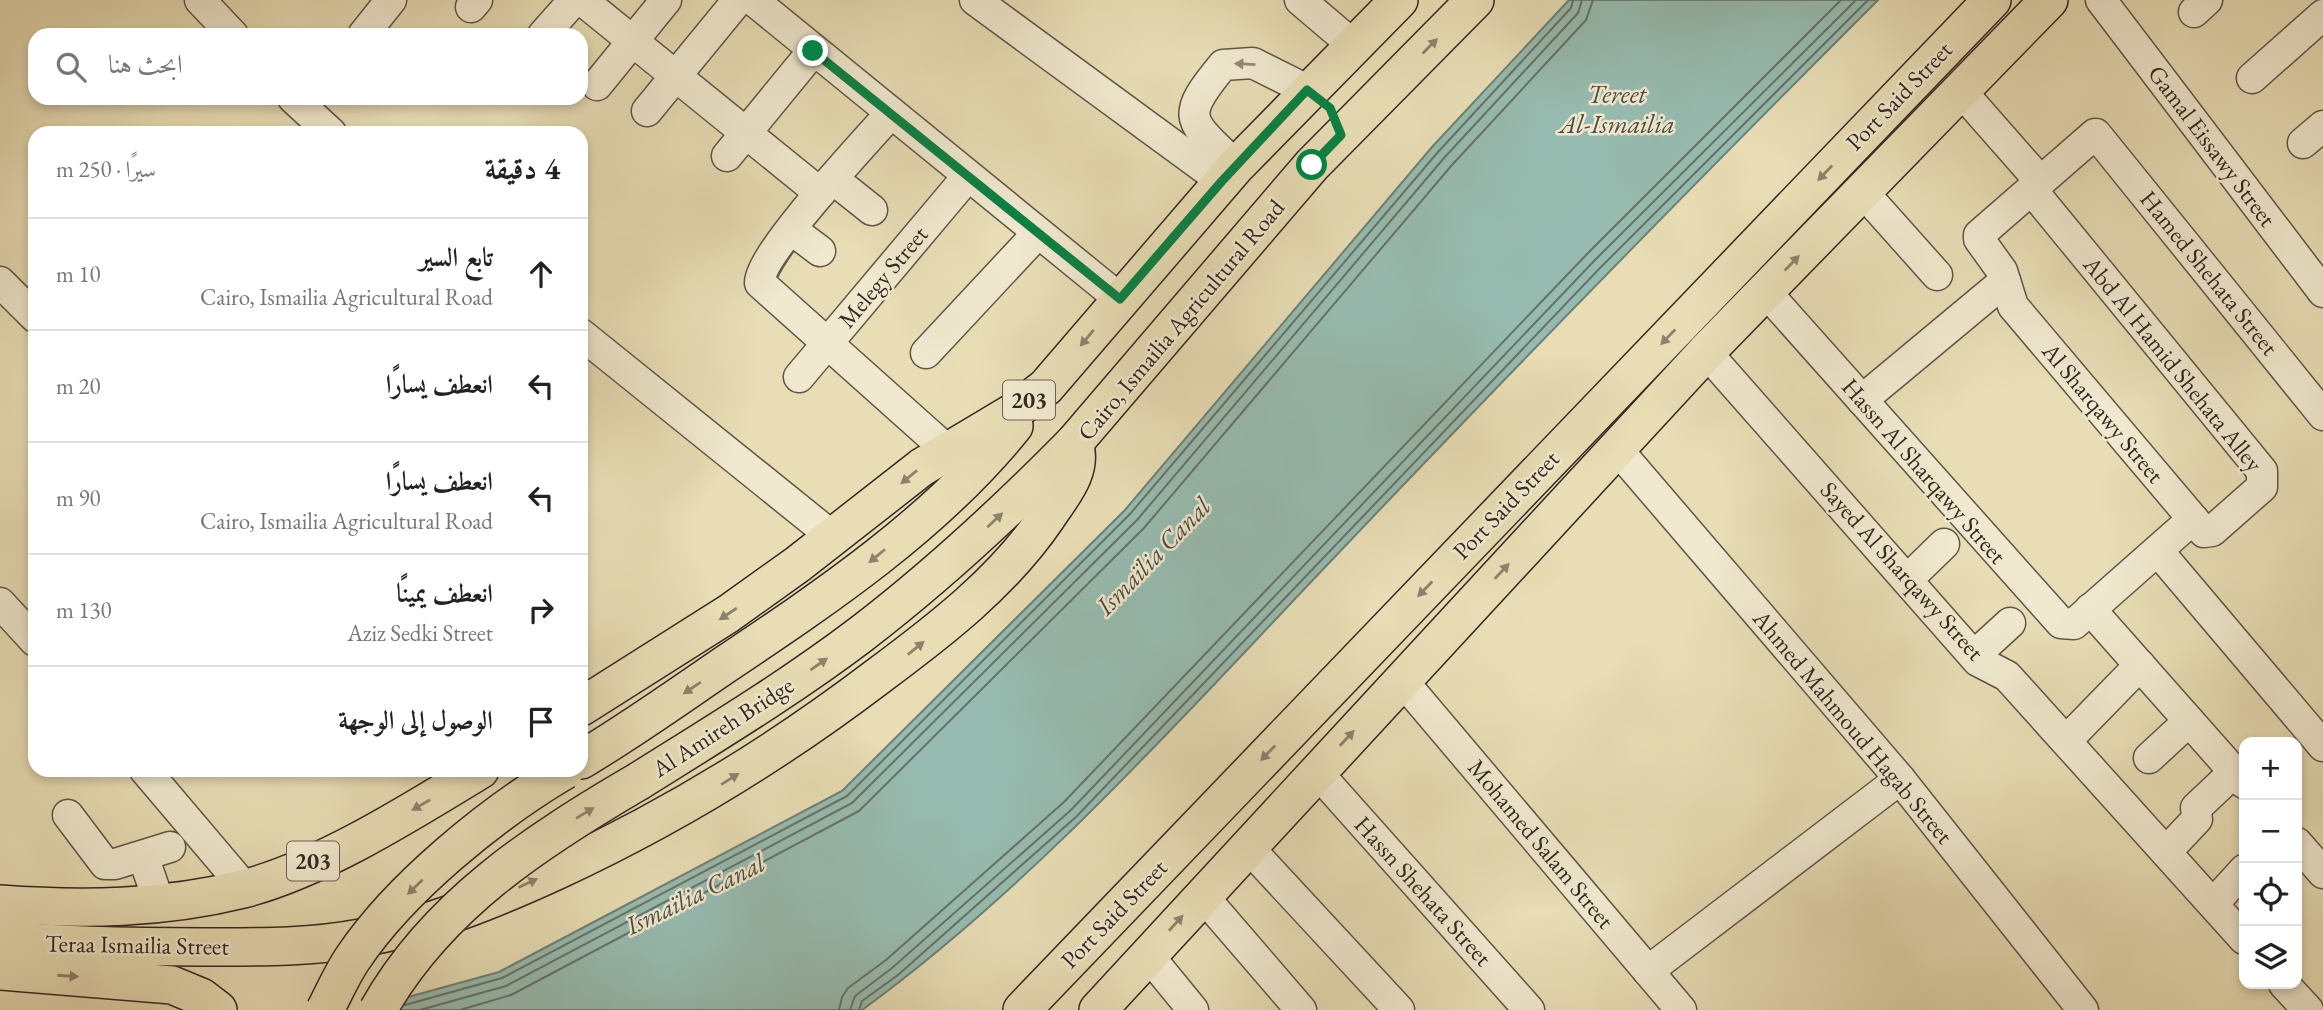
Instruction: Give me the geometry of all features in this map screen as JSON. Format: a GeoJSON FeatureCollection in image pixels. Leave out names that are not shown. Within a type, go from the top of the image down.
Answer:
{"type":"FeatureCollection","features":[{"type":"Feature","properties":{"kind":"main road","name":"203"},"geometry":{"type":"LineString","coordinates":[[588,704],[728,614],[922,467],[1014,412],[1046,387],[1229,174],[1307,90],[1399,0]]}},
{"type":"Feature","properties":{"kind":"main road","name":"Cairo, Ismailia Agricultural Road"},"geometry":{"type":"LineString","coordinates":[[273,947],[359,939],[418,925],[516,889],[662,819],[803,733],[899,661],[979,596],[1009,566],[1035,535],[1071,478],[1077,458],[1074,443],[1312,165],[1475,0]]}},
{"type":"Feature","properties":{"kind":"main road","name":"Port Said Street"},"geometry":{"type":"LineString","coordinates":[[1021,1010],[1992,0]]}},
{"type":"Feature","properties":{"kind":"main road","name":"Port Said Street"},"geometry":{"type":"LineString","coordinates":[[1097,1010],[1706,352],[2049,0]]}},
{"type":"Feature","properties":{"kind":"main road"},"geometry":{"type":"LineString","coordinates":[[1353,45],[1365,65],[1393,83]]}},
{"type":"Feature","properties":{"kind":"main road"},"geometry":{"type":"LineString","coordinates":[[1307,90],[1330,108],[1341,135]]}},
{"type":"Feature","properties":{"kind":"main road","name":"Al Amireh Bridge"},"geometry":{"type":"LineString","coordinates":[[592,754],[858,572],[968,475],[1046,387]]}},
{"type":"Feature","properties":{"kind":"main road","name":"Al Amireh Bridge"},"geometry":{"type":"LineString","coordinates":[[378,1010],[428,940],[477,890],[526,849],[763,704],[861,634],[954,558],[1074,443]]}},
{"type":"Feature","properties":{"kind":"main road","name":"203"},"geometry":{"type":"LineString","coordinates":[[145,906],[245,888],[305,866],[361,838],[468,777]]}},
{"type":"Feature","properties":{"kind":"main road"},"geometry":{"type":"LineString","coordinates":[[325,1010],[354,957],[407,895],[467,838],[532,789],[553,777]]}},
{"type":"Feature","properties":{"kind":"main road","name":"Teraa Ismailia Street"},"geometry":{"type":"LineString","coordinates":[[0,904],[145,906]]}},
{"type":"Feature","properties":{"kind":"main road","name":"Teraa Ismailia Street"},"geometry":{"type":"LineString","coordinates":[[0,940],[108,947],[273,947]]}},
{"type":"Feature","properties":{"kind":"main road"},"geometry":{"type":"LineString","coordinates":[[0,971],[172,985],[201,997],[218,1010]]}},
{"type":"Feature","properties":{"kind":"street"},"geometry":{"type":"LineString","coordinates":[[200,0],[226,28]]}},
{"type":"Feature","properties":{"kind":"street"},"geometry":{"type":"LineString","coordinates":[[369,28],[391,0]]}},
{"type":"Feature","properties":{"kind":"street"},"geometry":{"type":"LineString","coordinates":[[549,28],[574,0]]}},
{"type":"Feature","properties":{"kind":"street"},"geometry":{"type":"LineString","coordinates":[[582,0],[746,133],[827,186],[873,210]]}},
{"type":"Feature","properties":{"kind":"street"},"geometry":{"type":"LineString","coordinates":[[597,85],[666,0]]}},
{"type":"Feature","properties":{"kind":"street"},"geometry":{"type":"LineString","coordinates":[[647,111],[738,0]]}},
{"type":"Feature","properties":{"kind":"street"},"geometry":{"type":"LineString","coordinates":[[752,0],[1120,299]]}},
{"type":"Feature","properties":{"kind":"street"},"geometry":{"type":"LineString","coordinates":[[975,0],[1229,174]]}},
{"type":"Feature","properties":{"kind":"street"},"geometry":{"type":"LineString","coordinates":[[1300,0],[1353,45]]}},
{"type":"Feature","properties":{"kind":"street","name":"Gamal Eissawy Street"},"geometry":{"type":"LineString","coordinates":[[2101,0],[2323,292]]}},
{"type":"Feature","properties":{"kind":"street"},"geometry":{"type":"LineString","coordinates":[[2252,78],[2323,15]]}},
{"type":"Feature","properties":{"kind":"street"},"geometry":{"type":"LineString","coordinates":[[727,156],[813,51]]}},
{"type":"Feature","properties":{"kind":"street"},"geometry":{"type":"LineString","coordinates":[[1229,174],[1196,124],[1194,109],[1198,95],[1223,65],[1253,63],[1307,90]]}},
{"type":"Feature","properties":{"kind":"street","name":"Abd Al Hamid Shehata Alley"},"geometry":{"type":"LineString","coordinates":[[1960,90],[2262,471],[2262,487],[2201,526]]}},
{"type":"Feature","properties":{"kind":"street"},"geometry":{"type":"LineString","coordinates":[[306,105],[325,126]]}},
{"type":"Feature","properties":{"kind":"street"},"geometry":{"type":"LineString","coordinates":[[891,113],[827,186],[759,275],[764,290],[948,451]]}},
{"type":"Feature","properties":{"kind":"street","name":"Hamed Shehata Street"},"geometry":{"type":"LineString","coordinates":[[2036,185],[2095,134],[2323,415]]}},
{"type":"Feature","properties":{"kind":"street","name":"Melegy Street"},"geometry":{"type":"LineString","coordinates":[[799,377],[968,176]]}},
{"type":"Feature","properties":{"kind":"street","name":"Al Sharqawy Street"},"geometry":{"type":"LineString","coordinates":[[2036,185],[1979,236],[1997,262],[2009,293],[2201,526]]}},
{"type":"Feature","properties":{"kind":"street"},"geometry":{"type":"LineString","coordinates":[[1862,191],[1937,275]]}},
{"type":"Feature","properties":{"kind":"street"},"geometry":{"type":"LineString","coordinates":[[792,230],[820,251]]}},
{"type":"Feature","properties":{"kind":"street"},"geometry":{"type":"LineString","coordinates":[[926,353],[1038,233]]}},
{"type":"Feature","properties":{"kind":"street"},"geometry":{"type":"LineString","coordinates":[[0,282],[28,310]]}},
{"type":"Feature","properties":{"kind":"street","name":"Hassn Al Sharqawy Street"},"geometry":{"type":"LineString","coordinates":[[1765,291],[2055,620],[2071,625],[2090,609]]}},
{"type":"Feature","properties":{"kind":"street"},"geometry":{"type":"LineString","coordinates":[[1862,400],[2009,293]]}},
{"type":"Feature","properties":{"kind":"street"},"geometry":{"type":"LineString","coordinates":[[588,340],[833,537]]}},
{"type":"Feature","properties":{"kind":"street","name":"Sayed Al Sharqawy Street"},"geometry":{"type":"LineString","coordinates":[[1706,352],[1973,656],[2007,676],[2239,933]]}},
{"type":"Feature","properties":{"kind":"street","name":"Ahmed Mahmoud Hagab Street"},"geometry":{"type":"LineString","coordinates":[[1617,449],[1900,779],[2084,1010]]}},
{"type":"Feature","properties":{"kind":"street"},"geometry":{"type":"LineString","coordinates":[[2166,852],[2197,813],[2239,777],[2090,609],[2158,551],[2201,526]]}},
{"type":"Feature","properties":{"kind":"street"},"geometry":{"type":"LineString","coordinates":[[1907,580],[1944,544]]}},
{"type":"Feature","properties":{"kind":"street"},"geometry":{"type":"LineString","coordinates":[[2158,551],[2323,746]]}},
{"type":"Feature","properties":{"kind":"street"},"geometry":{"type":"LineString","coordinates":[[0,603],[28,633]]}},
{"type":"Feature","properties":{"kind":"street"},"geometry":{"type":"LineString","coordinates":[[1973,656],[2010,623]]}},
{"type":"Feature","properties":{"kind":"street"},"geometry":{"type":"LineString","coordinates":[[2066,741],[2140,665]]}},
{"type":"Feature","properties":{"kind":"street","name":"Mohamed Salam Street"},"geometry":{"type":"LineString","coordinates":[[1401,679],[1681,1010]]}},
{"type":"Feature","properties":{"kind":"street"},"geometry":{"type":"LineString","coordinates":[[2149,758],[2189,721]]}},
{"type":"Feature","properties":{"kind":"street","name":"Hassn Shehata Street"},"geometry":{"type":"LineString","coordinates":[[1316,771],[1529,1010]]}},
{"type":"Feature","properties":{"kind":"street"},"geometry":{"type":"LineString","coordinates":[[151,777],[245,888]]}},
{"type":"Feature","properties":{"kind":"street"},"geometry":{"type":"LineString","coordinates":[[1648,971],[1900,779]]}},
{"type":"Feature","properties":{"kind":"street"},"geometry":{"type":"LineString","coordinates":[[68,816],[105,864],[115,864],[156,851],[145,906]]}},
{"type":"Feature","properties":{"kind":"street"},"geometry":{"type":"LineString","coordinates":[[1247,846],[1399,1010]]}},
{"type":"Feature","properties":{"kind":"street"},"geometry":{"type":"LineString","coordinates":[[2302,849],[2323,873]]}},
{"type":"Feature","properties":{"kind":"street"},"geometry":{"type":"LineString","coordinates":[[2213,904],[2239,875]]}},
{"type":"Feature","properties":{"kind":"street"},"geometry":{"type":"LineString","coordinates":[[1202,895],[1301,1010]]}},
{"type":"Feature","properties":{"kind":"street"},"geometry":{"type":"LineString","coordinates":[[1147,955],[1193,1010]]}},
{"type":"Feature","properties":{"kind":"street"},"geometry":{"type":"LineString","coordinates":[[2289,989],[2308,1010]]}},
{"type":"Feature","properties":{"kind":"water","name":"Tereet Al-Ismailia"},"geometry":{"type":"Polygon","coordinates":[[[1569,0],[1878,0],[1534,349],[1163,739],[1048,853],[926,960],[862,1010],[361,1010],[499,972],[842,791],[1125,510],[1432,147],[1569,0]]]}},
{"type":"Feature","properties":{"kind":"route"},"geometry":{"type":"LineString","coordinates":[[813,51],[1120,299],[1222,181],[1307,90],[1330,108],[1341,135],[1312,165]]}},
{"type":"Feature","properties":{"kind":"water label","name":"Ismaïlia Canal"},"geometry":{"type":"Point","coordinates":[1153,556]}},
{"type":"Feature","properties":{"kind":"water label","name":"Ismaïlia Canal"},"geometry":{"type":"Point","coordinates":[695,894]}}]}
